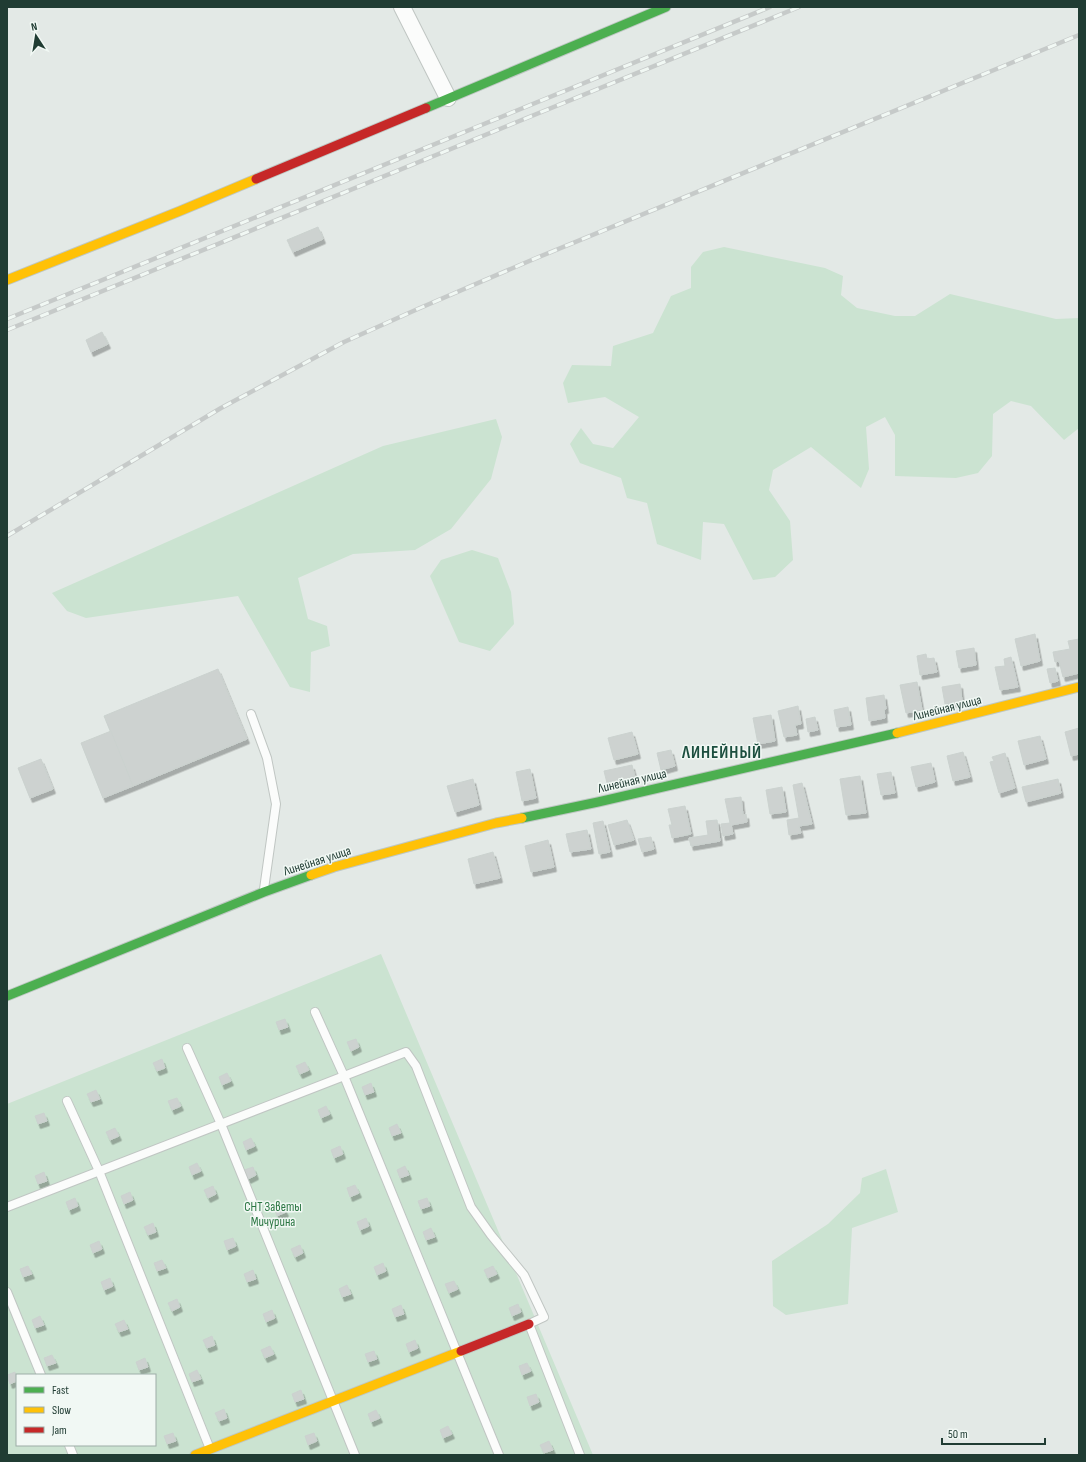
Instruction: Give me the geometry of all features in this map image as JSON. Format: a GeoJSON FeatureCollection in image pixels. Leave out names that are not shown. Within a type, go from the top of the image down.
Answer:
{"type":"FeatureCollection","features":[{"type":"Feature","properties":{"kind":"street"},"geometry":{"type":"LineString","coordinates":[[402,7],[448,98]]}},
{"type":"Feature","properties":{"kind":"street"},"geometry":{"type":"LineString","coordinates":[[7,280],[180,211],[666,7]]}},
{"type":"Feature","properties":{"kind":"street","name":"Линейная улица"},"geometry":{"type":"LineString","coordinates":[[7,996],[264,892],[334,867],[496,823],[598,802],[939,723],[1079,687]]}},
{"type":"Feature","properties":{"kind":"street"},"geometry":{"type":"LineString","coordinates":[[195,1455],[211,1452],[333,1401],[528,1324]]}},
{"type":"Feature","properties":{"kind":"lane"},"geometry":{"type":"LineString","coordinates":[[252,714],[268,758],[276,804],[264,892]]}},
{"type":"Feature","properties":{"kind":"lane"},"geometry":{"type":"LineString","coordinates":[[314,1012],[344,1076],[499,1455]]}},
{"type":"Feature","properties":{"kind":"lane"},"geometry":{"type":"LineString","coordinates":[[187,1048],[221,1124],[355,1455]]}},
{"type":"Feature","properties":{"kind":"lane"},"geometry":{"type":"LineString","coordinates":[[7,1207],[406,1052],[416,1066],[471,1207],[491,1235],[524,1275],[544,1317],[528,1324],[580,1455]]}},
{"type":"Feature","properties":{"kind":"lane"},"geometry":{"type":"LineString","coordinates":[[67,1101],[99,1171],[211,1452]]}},
{"type":"Feature","properties":{"kind":"lane"},"geometry":{"type":"LineString","coordinates":[[7,1292],[41,1374]]}},
{"type":"Feature","properties":{"kind":"green space"},"geometry":{"type":"Polygon","coordinates":[[[724,247],[825,268],[843,276],[841,295],[857,308],[895,316],[915,316],[950,294],[1056,319],[1079,318],[1079,428],[1064,440],[1031,406],[1011,401],[993,414],[992,456],[978,473],[956,478],[895,476],[895,435],[885,417],[866,427],[869,469],[861,488],[811,447],[773,470],[769,490],[790,521],[793,560],[775,577],[753,580],[724,524],[703,522],[701,560],[657,544],[647,503],[627,498],[621,478],[580,463],[570,444],[581,428],[593,444],[613,448],[639,417],[605,397],[568,403],[563,383],[572,365],[611,366],[613,346],[653,333],[671,296],[691,288],[691,267],[703,252],[724,247]]]}},
{"type":"Feature","properties":{"kind":"green space"},"geometry":{"type":"Polygon","coordinates":[[[496,419],[502,437],[491,479],[451,529],[415,550],[353,554],[298,578],[308,619],[327,626],[330,646],[311,652],[310,692],[290,687],[238,596],[86,618],[67,611],[52,593],[383,446],[496,419]]]}},
{"type":"Feature","properties":{"kind":"green space"},"geometry":{"type":"Polygon","coordinates":[[[472,550],[498,558],[511,592],[514,624],[490,651],[459,642],[430,576],[441,560],[472,550]]]}},
{"type":"Feature","properties":{"kind":"green space","name":"СНТ Заветы Мичурина"},"geometry":{"type":"Polygon","coordinates":[[[381,954],[593,1455],[7,1455],[7,1104],[381,954]]]}},
{"type":"Feature","properties":{"kind":"green space"},"geometry":{"type":"Polygon","coordinates":[[[886,1169],[898,1212],[852,1228],[848,1304],[786,1315],[773,1306],[772,1261],[828,1224],[860,1193],[862,1178],[886,1169]]]}},
{"type":"Feature","properties":{"kind":"building"},"geometry":{"type":"Polygon","coordinates":[[[318,227],[323,239],[293,252],[287,240],[318,227]]]}},
{"type":"Feature","properties":{"kind":"building"},"geometry":{"type":"Polygon","coordinates":[[[102,332],[108,344],[91,352],[86,340],[102,332]]]}},
{"type":"Feature","properties":{"kind":"building"},"geometry":{"type":"Polygon","coordinates":[[[1035,634],[1040,661],[1021,666],[1015,639],[1035,634]]]}},
{"type":"Feature","properties":{"kind":"building"},"geometry":{"type":"Polygon","coordinates":[[[1079,639],[1079,673],[1063,677],[1059,661],[1055,662],[1053,652],[1070,649],[1068,641],[1079,639]]]}},
{"type":"Feature","properties":{"kind":"building"},"geometry":{"type":"Polygon","coordinates":[[[974,648],[976,665],[959,668],[956,651],[974,648]]]}},
{"type":"Feature","properties":{"kind":"building"},"geometry":{"type":"Polygon","coordinates":[[[926,654],[927,659],[934,658],[937,672],[920,675],[917,656],[926,654]]]}},
{"type":"Feature","properties":{"kind":"building"},"geometry":{"type":"Polygon","coordinates":[[[1011,657],[1018,687],[1000,690],[995,667],[1005,666],[1004,659],[1011,657]]]}},
{"type":"Feature","properties":{"kind":"building"},"geometry":{"type":"Polygon","coordinates":[[[1055,668],[1058,681],[1050,683],[1047,669],[1055,668]]]}},
{"type":"Feature","properties":{"kind":"building"},"geometry":{"type":"Polygon","coordinates":[[[218,669],[247,739],[133,786],[104,716],[218,669]]]}},
{"type":"Feature","properties":{"kind":"building"},"geometry":{"type":"Polygon","coordinates":[[[917,682],[922,710],[906,713],[900,685],[917,682]]]}},
{"type":"Feature","properties":{"kind":"building"},"geometry":{"type":"Polygon","coordinates":[[[960,684],[962,701],[945,704],[942,687],[960,684]]]}},
{"type":"Feature","properties":{"kind":"building"},"geometry":{"type":"Polygon","coordinates":[[[884,695],[886,709],[884,709],[885,718],[869,721],[866,698],[884,695]]]}},
{"type":"Feature","properties":{"kind":"building"},"geometry":{"type":"Polygon","coordinates":[[[798,706],[801,724],[795,725],[797,735],[784,737],[778,711],[798,706]]]}},
{"type":"Feature","properties":{"kind":"building"},"geometry":{"type":"Polygon","coordinates":[[[848,707],[851,725],[837,727],[834,710],[848,707]]]}},
{"type":"Feature","properties":{"kind":"building"},"geometry":{"type":"Polygon","coordinates":[[[771,715],[775,741],[758,744],[753,718],[771,715]]]}},
{"type":"Feature","properties":{"kind":"building"},"geometry":{"type":"Polygon","coordinates":[[[815,717],[818,730],[808,732],[806,719],[815,717]]]}},
{"type":"Feature","properties":{"kind":"building"},"geometry":{"type":"Polygon","coordinates":[[[1079,728],[1079,754],[1071,756],[1065,732],[1079,728]]]}},
{"type":"Feature","properties":{"kind":"building"},"geometry":{"type":"Polygon","coordinates":[[[111,731],[133,786],[103,798],[81,743],[111,731]]]}},
{"type":"Feature","properties":{"kind":"building"},"geometry":{"type":"Polygon","coordinates":[[[632,732],[638,754],[614,760],[608,738],[632,732]]]}},
{"type":"Feature","properties":{"kind":"building"},"geometry":{"type":"Polygon","coordinates":[[[1040,736],[1046,759],[1024,765],[1018,741],[1040,736]]]}},
{"type":"Feature","properties":{"kind":"building"},"geometry":{"type":"Polygon","coordinates":[[[671,750],[675,766],[661,770],[657,753],[671,750]]]}},
{"type":"Feature","properties":{"kind":"building"},"geometry":{"type":"Polygon","coordinates":[[[963,752],[970,777],[953,781],[947,756],[963,752]]]}},
{"type":"Feature","properties":{"kind":"building"},"geometry":{"type":"Polygon","coordinates":[[[1005,753],[1015,788],[999,793],[990,762],[994,761],[992,757],[1005,753]]]}},
{"type":"Feature","properties":{"kind":"building"},"geometry":{"type":"Polygon","coordinates":[[[41,759],[53,789],[30,798],[18,768],[41,759]]]}},
{"type":"Feature","properties":{"kind":"building"},"geometry":{"type":"Polygon","coordinates":[[[931,763],[935,782],[916,787],[911,767],[931,763]]]}},
{"type":"Feature","properties":{"kind":"building"},"geometry":{"type":"Polygon","coordinates":[[[632,765],[635,777],[607,783],[604,771],[632,765]]]}},
{"type":"Feature","properties":{"kind":"building"},"geometry":{"type":"Polygon","coordinates":[[[530,769],[536,798],[522,801],[516,772],[530,769]]]}},
{"type":"Feature","properties":{"kind":"building"},"geometry":{"type":"Polygon","coordinates":[[[891,772],[895,793],[881,795],[877,774],[891,772]]]}},
{"type":"Feature","properties":{"kind":"building"},"geometry":{"type":"Polygon","coordinates":[[[860,776],[866,813],[846,815],[840,779],[860,776]]]}},
{"type":"Feature","properties":{"kind":"building"},"geometry":{"type":"Polygon","coordinates":[[[473,779],[479,805],[455,812],[447,786],[473,779]]]}},
{"type":"Feature","properties":{"kind":"building"},"geometry":{"type":"Polygon","coordinates":[[[1058,779],[1061,793],[1026,802],[1022,787],[1058,779]]]}},
{"type":"Feature","properties":{"kind":"building"},"geometry":{"type":"Polygon","coordinates":[[[802,783],[812,824],[799,826],[801,833],[789,835],[787,820],[799,818],[793,785],[802,783]]]}},
{"type":"Feature","properties":{"kind":"building"},"geometry":{"type":"Polygon","coordinates":[[[782,787],[786,812],[770,814],[766,790],[782,787]]]}},
{"type":"Feature","properties":{"kind":"building"},"geometry":{"type":"Polygon","coordinates":[[[741,797],[743,815],[746,814],[747,822],[731,825],[733,834],[723,836],[721,824],[730,823],[725,799],[741,797]]]}},
{"type":"Feature","properties":{"kind":"building"},"geometry":{"type":"Polygon","coordinates":[[[685,806],[691,834],[672,838],[669,825],[672,825],[668,809],[685,806]]]}},
{"type":"Feature","properties":{"kind":"building"},"geometry":{"type":"Polygon","coordinates":[[[627,820],[634,840],[614,845],[608,825],[627,820]]]}},
{"type":"Feature","properties":{"kind":"building"},"geometry":{"type":"Polygon","coordinates":[[[717,820],[720,841],[691,846],[689,838],[708,835],[706,821],[717,820]]]}},
{"type":"Feature","properties":{"kind":"building"},"geometry":{"type":"Polygon","coordinates":[[[603,821],[610,852],[599,854],[593,823],[603,821]]]}},
{"type":"Feature","properties":{"kind":"building"},"geometry":{"type":"Polygon","coordinates":[[[587,830],[591,849],[570,852],[566,834],[587,830]]]}},
{"type":"Feature","properties":{"kind":"building"},"geometry":{"type":"Polygon","coordinates":[[[651,837],[654,849],[642,852],[638,839],[651,837]]]}},
{"type":"Feature","properties":{"kind":"building"},"geometry":{"type":"Polygon","coordinates":[[[548,840],[554,867],[531,872],[525,846],[548,840]]]}},
{"type":"Feature","properties":{"kind":"building"},"geometry":{"type":"Polygon","coordinates":[[[493,852],[500,878],[474,884],[468,859],[493,852]]]}},
{"type":"Feature","properties":{"kind":"building"},"geometry":{"type":"Polygon","coordinates":[[[285,1019],[288,1027],[279,1030],[276,1022],[285,1019]]]}},
{"type":"Feature","properties":{"kind":"building"},"geometry":{"type":"Polygon","coordinates":[[[356,1039],[359,1047],[351,1051],[347,1042],[356,1039]]]}},
{"type":"Feature","properties":{"kind":"building"},"geometry":{"type":"Polygon","coordinates":[[[162,1059],[165,1068],[157,1071],[153,1063],[162,1059]]]}},
{"type":"Feature","properties":{"kind":"building"},"geometry":{"type":"Polygon","coordinates":[[[305,1062],[309,1070],[300,1074],[296,1066],[305,1062]]]}},
{"type":"Feature","properties":{"kind":"building"},"geometry":{"type":"Polygon","coordinates":[[[227,1073],[231,1081],[222,1085],[219,1077],[227,1073]]]}},
{"type":"Feature","properties":{"kind":"building"},"geometry":{"type":"Polygon","coordinates":[[[371,1083],[374,1092],[365,1095],[362,1087],[371,1083]]]}},
{"type":"Feature","properties":{"kind":"building"},"geometry":{"type":"Polygon","coordinates":[[[96,1090],[100,1099],[91,1102],[87,1094],[96,1090]]]}},
{"type":"Feature","properties":{"kind":"building"},"geometry":{"type":"Polygon","coordinates":[[[177,1098],[181,1106],[172,1110],[168,1101],[177,1098]]]}},
{"type":"Feature","properties":{"kind":"building"},"geometry":{"type":"Polygon","coordinates":[[[326,1106],[330,1114],[321,1118],[318,1110],[326,1106]]]}},
{"type":"Feature","properties":{"kind":"building"},"geometry":{"type":"Polygon","coordinates":[[[44,1113],[47,1121],[38,1124],[35,1116],[44,1113]]]}},
{"type":"Feature","properties":{"kind":"building"},"geometry":{"type":"Polygon","coordinates":[[[397,1124],[401,1133],[392,1136],[389,1128],[397,1124]]]}},
{"type":"Feature","properties":{"kind":"building"},"geometry":{"type":"Polygon","coordinates":[[[115,1128],[119,1136],[110,1140],[106,1132],[115,1128]]]}},
{"type":"Feature","properties":{"kind":"building"},"geometry":{"type":"Polygon","coordinates":[[[251,1138],[255,1146],[246,1150],[243,1142],[251,1138]]]}},
{"type":"Feature","properties":{"kind":"building"},"geometry":{"type":"Polygon","coordinates":[[[340,1146],[343,1154],[334,1158],[331,1150],[340,1146]]]}},
{"type":"Feature","properties":{"kind":"building"},"geometry":{"type":"Polygon","coordinates":[[[197,1163],[201,1171],[192,1175],[189,1167],[197,1163]]]}},
{"type":"Feature","properties":{"kind":"building"},"geometry":{"type":"Polygon","coordinates":[[[405,1166],[409,1175],[400,1178],[397,1170],[405,1166]]]}},
{"type":"Feature","properties":{"kind":"building"},"geometry":{"type":"Polygon","coordinates":[[[253,1167],[256,1175],[248,1179],[244,1170],[253,1167]]]}},
{"type":"Feature","properties":{"kind":"building"},"geometry":{"type":"Polygon","coordinates":[[[44,1172],[47,1181],[38,1184],[35,1176],[44,1172]]]}},
{"type":"Feature","properties":{"kind":"building"},"geometry":{"type":"Polygon","coordinates":[[[355,1185],[359,1193],[350,1197],[347,1188],[355,1185]]]}},
{"type":"Feature","properties":{"kind":"building"},"geometry":{"type":"Polygon","coordinates":[[[213,1186],[216,1194],[208,1198],[204,1190],[213,1186]]]}},
{"type":"Feature","properties":{"kind":"building"},"geometry":{"type":"Polygon","coordinates":[[[130,1192],[133,1200],[124,1204],[121,1196],[130,1192]]]}},
{"type":"Feature","properties":{"kind":"building"},"geometry":{"type":"Polygon","coordinates":[[[75,1198],[78,1206],[69,1210],[66,1202],[75,1198]]]}},
{"type":"Feature","properties":{"kind":"building"},"geometry":{"type":"Polygon","coordinates":[[[427,1198],[430,1206],[421,1209],[418,1201],[427,1198]]]}},
{"type":"Feature","properties":{"kind":"building"},"geometry":{"type":"Polygon","coordinates":[[[282,1204],[286,1212],[277,1216],[274,1207],[282,1204]]]}},
{"type":"Feature","properties":{"kind":"building"},"geometry":{"type":"Polygon","coordinates":[[[366,1218],[369,1226],[360,1230],[357,1222],[366,1218]]]}},
{"type":"Feature","properties":{"kind":"building"},"geometry":{"type":"Polygon","coordinates":[[[153,1223],[156,1232],[148,1235],[144,1227],[153,1223]]]}},
{"type":"Feature","properties":{"kind":"building"},"geometry":{"type":"Polygon","coordinates":[[[431,1228],[435,1237],[426,1240],[423,1232],[431,1228]]]}},
{"type":"Feature","properties":{"kind":"building"},"geometry":{"type":"Polygon","coordinates":[[[233,1238],[236,1246],[227,1250],[224,1241],[233,1238]]]}},
{"type":"Feature","properties":{"kind":"building"},"geometry":{"type":"Polygon","coordinates":[[[99,1241],[102,1249],[93,1253],[90,1245],[99,1241]]]}},
{"type":"Feature","properties":{"kind":"building"},"geometry":{"type":"Polygon","coordinates":[[[300,1245],[303,1253],[295,1257],[291,1249],[300,1245]]]}},
{"type":"Feature","properties":{"kind":"building"},"geometry":{"type":"Polygon","coordinates":[[[162,1260],[166,1268],[157,1271],[154,1263],[162,1260]]]}},
{"type":"Feature","properties":{"kind":"building"},"geometry":{"type":"Polygon","coordinates":[[[383,1263],[386,1271],[377,1275],[374,1267],[383,1263]]]}},
{"type":"Feature","properties":{"kind":"building"},"geometry":{"type":"Polygon","coordinates":[[[28,1266],[32,1274],[23,1277],[20,1269],[28,1266]]]}},
{"type":"Feature","properties":{"kind":"building"},"geometry":{"type":"Polygon","coordinates":[[[493,1266],[497,1274],[488,1278],[484,1270],[493,1266]]]}},
{"type":"Feature","properties":{"kind":"building"},"geometry":{"type":"Polygon","coordinates":[[[253,1270],[256,1279],[247,1282],[244,1274],[253,1270]]]}},
{"type":"Feature","properties":{"kind":"building"},"geometry":{"type":"Polygon","coordinates":[[[110,1278],[113,1286],[104,1290],[101,1282],[110,1278]]]}},
{"type":"Feature","properties":{"kind":"building"},"geometry":{"type":"Polygon","coordinates":[[[454,1281],[458,1289],[449,1293],[445,1284],[454,1281]]]}},
{"type":"Feature","properties":{"kind":"building"},"geometry":{"type":"Polygon","coordinates":[[[347,1285],[351,1294],[342,1297],[339,1289],[347,1285]]]}},
{"type":"Feature","properties":{"kind":"building"},"geometry":{"type":"Polygon","coordinates":[[[177,1299],[180,1307],[172,1311],[168,1303],[177,1299]]]}},
{"type":"Feature","properties":{"kind":"building"},"geometry":{"type":"Polygon","coordinates":[[[518,1304],[521,1312],[512,1316],[509,1308],[518,1304]]]}},
{"type":"Feature","properties":{"kind":"building"},"geometry":{"type":"Polygon","coordinates":[[[401,1305],[404,1314],[395,1317],[392,1309],[401,1305]]]}},
{"type":"Feature","properties":{"kind":"building"},"geometry":{"type":"Polygon","coordinates":[[[272,1310],[275,1318],[266,1322],[263,1314],[272,1310]]]}},
{"type":"Feature","properties":{"kind":"building"},"geometry":{"type":"Polygon","coordinates":[[[40,1316],[44,1325],[35,1328],[32,1320],[40,1316]]]}},
{"type":"Feature","properties":{"kind":"building"},"geometry":{"type":"Polygon","coordinates":[[[124,1320],[128,1329],[119,1332],[115,1324],[124,1320]]]}},
{"type":"Feature","properties":{"kind":"building"},"geometry":{"type":"Polygon","coordinates":[[[212,1336],[215,1345],[207,1348],[203,1340],[212,1336]]]}},
{"type":"Feature","properties":{"kind":"building"},"geometry":{"type":"Polygon","coordinates":[[[415,1340],[418,1348],[409,1352],[406,1344],[415,1340]]]}},
{"type":"Feature","properties":{"kind":"building"},"geometry":{"type":"Polygon","coordinates":[[[270,1346],[274,1354],[265,1358],[261,1350],[270,1346]]]}},
{"type":"Feature","properties":{"kind":"building"},"geometry":{"type":"Polygon","coordinates":[[[374,1351],[377,1359],[368,1362],[365,1354],[374,1351]]]}},
{"type":"Feature","properties":{"kind":"building"},"geometry":{"type":"Polygon","coordinates":[[[52,1355],[56,1363],[47,1366],[44,1358],[52,1355]]]}},
{"type":"Feature","properties":{"kind":"building"},"geometry":{"type":"Polygon","coordinates":[[[145,1358],[148,1367],[139,1370],[136,1362],[145,1358]]]}},
{"type":"Feature","properties":{"kind":"building"},"geometry":{"type":"Polygon","coordinates":[[[527,1363],[531,1371],[522,1375],[519,1366],[527,1363]]]}},
{"type":"Feature","properties":{"kind":"building"},"geometry":{"type":"Polygon","coordinates":[[[197,1370],[201,1379],[192,1382],[189,1374],[197,1370]]]}},
{"type":"Feature","properties":{"kind":"building"},"geometry":{"type":"Polygon","coordinates":[[[15,1372],[16,1381],[10,1384],[7,1375],[15,1372]]]}},
{"type":"Feature","properties":{"kind":"building"},"geometry":{"type":"Polygon","coordinates":[[[301,1390],[304,1399],[295,1402],[292,1394],[301,1390]]]}},
{"type":"Feature","properties":{"kind":"building"},"geometry":{"type":"Polygon","coordinates":[[[536,1394],[539,1402],[530,1406],[527,1397],[536,1394]]]}},
{"type":"Feature","properties":{"kind":"building"},"geometry":{"type":"Polygon","coordinates":[[[224,1409],[227,1418],[219,1421],[215,1413],[224,1409]]]}},
{"type":"Feature","properties":{"kind":"building"},"geometry":{"type":"Polygon","coordinates":[[[376,1410],[380,1418],[371,1422],[368,1414],[376,1410]]]}},
{"type":"Feature","properties":{"kind":"building"},"geometry":{"type":"Polygon","coordinates":[[[448,1426],[452,1434],[443,1438],[440,1430],[448,1426]]]}},
{"type":"Feature","properties":{"kind":"building"},"geometry":{"type":"Polygon","coordinates":[[[173,1433],[176,1441],[167,1444],[164,1436],[173,1433]]]}},
{"type":"Feature","properties":{"kind":"building"},"geometry":{"type":"Polygon","coordinates":[[[314,1433],[317,1441],[308,1445],[305,1436],[314,1433]]]}},
{"type":"Feature","properties":{"kind":"building"},"geometry":{"type":"Polygon","coordinates":[[[549,1441],[553,1450],[544,1453],[540,1445],[549,1441]]]}},
{"type":"Feature","properties":{"kind":"railway"},"geometry":{"type":"LineString","coordinates":[[7,319],[770,7]]}},
{"type":"Feature","properties":{"kind":"railway"},"geometry":{"type":"LineString","coordinates":[[7,330],[799,7]]}},
{"type":"Feature","properties":{"kind":"railway"},"geometry":{"type":"LineString","coordinates":[[7,536],[221,408],[344,342],[534,259],[1079,35]]}},
{"type":"Feature","properties":{"kind":"traffic: fast"},"geometry":{"type":"LineString","coordinates":[[426,108],[666,7]]}},
{"type":"Feature","properties":{"kind":"traffic: fast"},"geometry":{"type":"LineString","coordinates":[[522,818],[897,733]]}},
{"type":"Feature","properties":{"kind":"traffic: fast"},"geometry":{"type":"LineString","coordinates":[[7,996],[264,892],[311,875]]}},
{"type":"Feature","properties":{"kind":"traffic: slow"},"geometry":{"type":"LineString","coordinates":[[7,280],[256,179]]}},
{"type":"Feature","properties":{"kind":"traffic: slow"},"geometry":{"type":"LineString","coordinates":[[897,733],[1079,687]]}},
{"type":"Feature","properties":{"kind":"traffic: slow"},"geometry":{"type":"LineString","coordinates":[[311,875],[334,867],[496,823],[522,818]]}},
{"type":"Feature","properties":{"kind":"traffic: slow"},"geometry":{"type":"LineString","coordinates":[[195,1455],[461,1351]]}},
{"type":"Feature","properties":{"kind":"traffic: jam"},"geometry":{"type":"LineString","coordinates":[[256,179],[426,108]]}},
{"type":"Feature","properties":{"kind":"traffic: jam"},"geometry":{"type":"LineString","coordinates":[[461,1351],[529,1324]]}},
{"type":"Feature","properties":{"kind":"district","name":"ЛИНЕЙНЫЙ"},"geometry":{"type":"Point","coordinates":[722,752]}}]}
